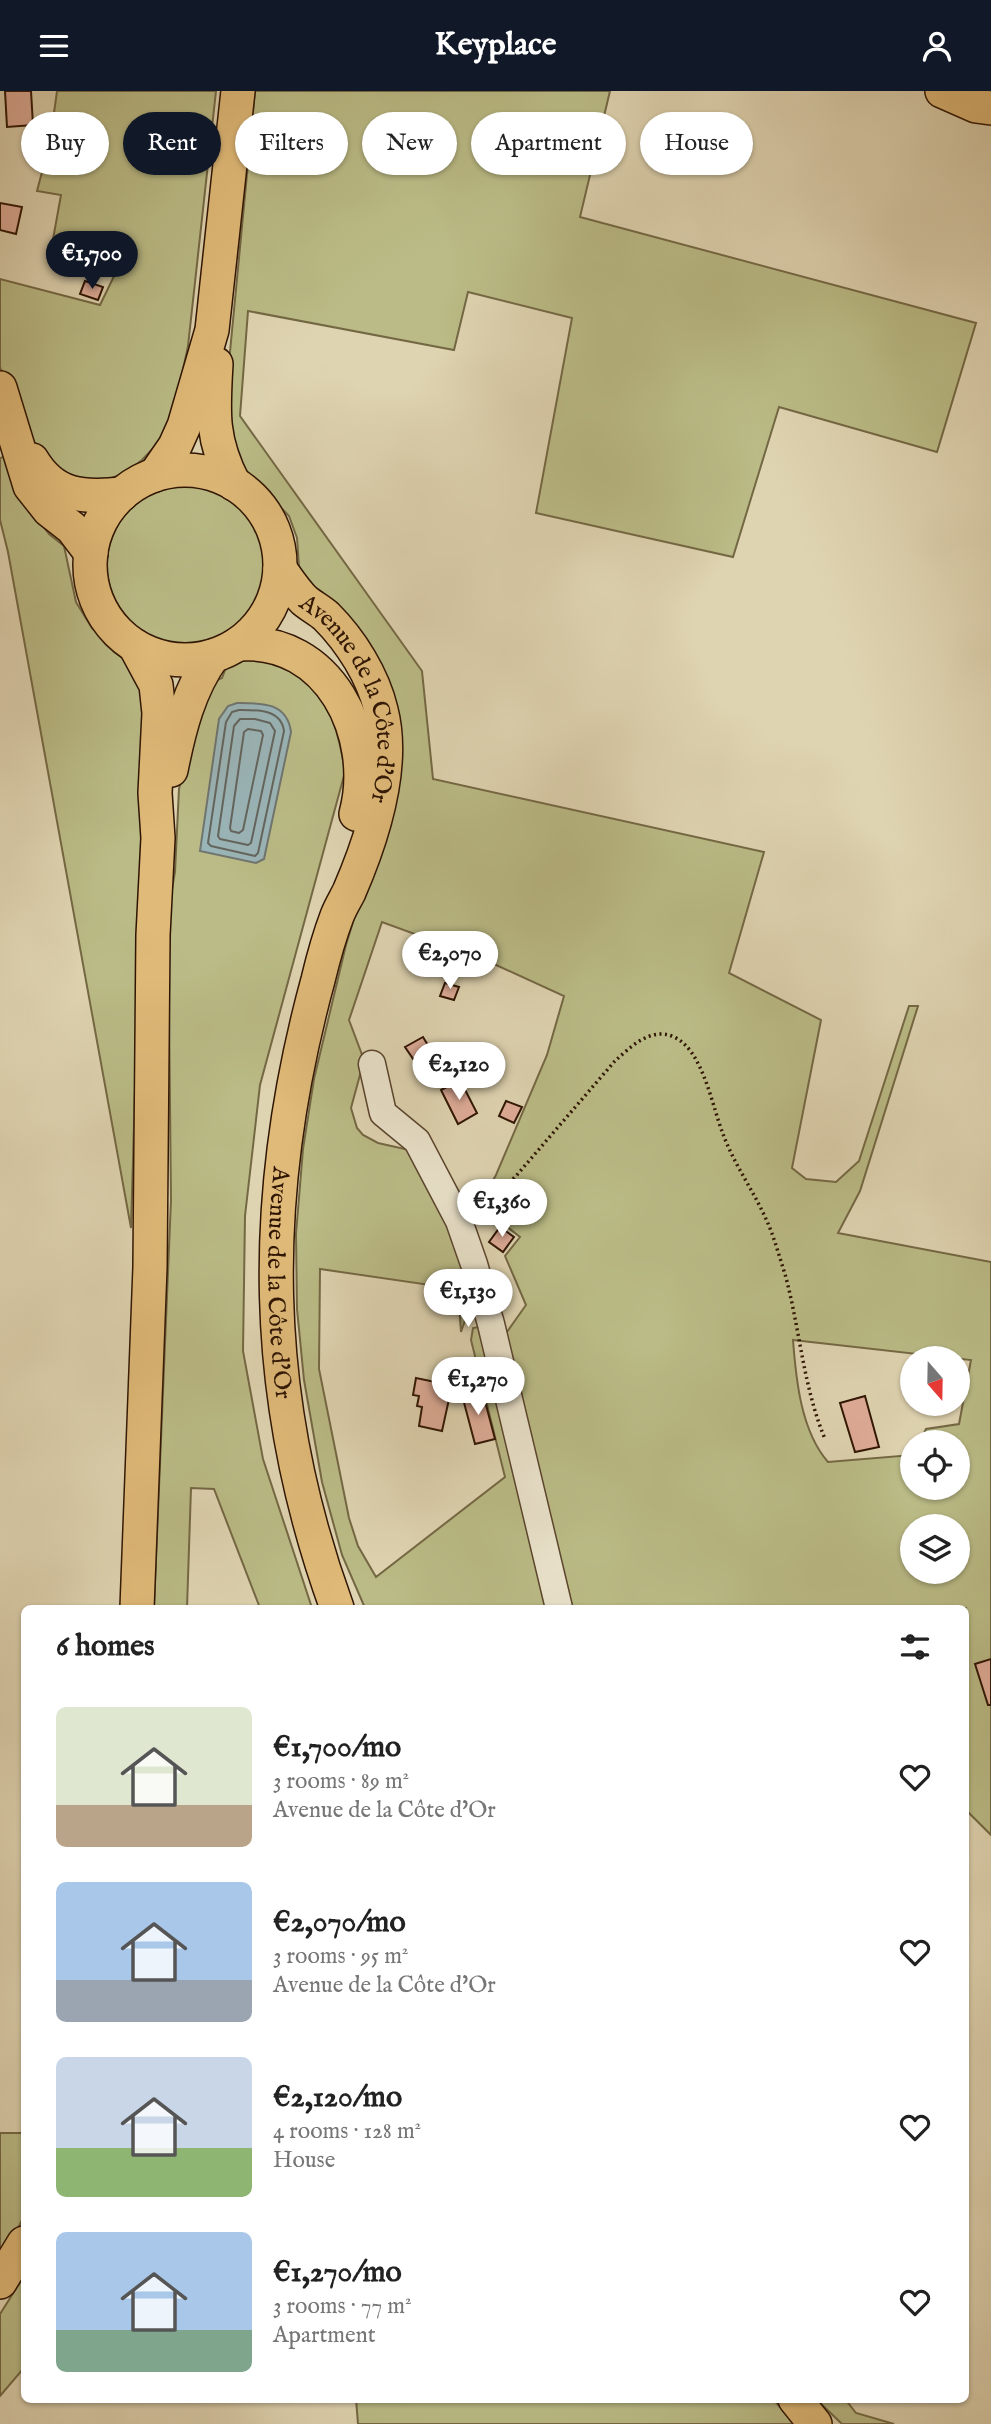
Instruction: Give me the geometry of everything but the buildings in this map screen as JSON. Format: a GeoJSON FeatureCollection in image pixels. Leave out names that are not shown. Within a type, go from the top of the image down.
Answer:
{"type":"FeatureCollection","features":[{"type":"Feature","properties":{"kind":"main road"},"geometry":{"type":"LineString","coordinates":[[155,475],[175,446],[184,426],[212,330],[238,91]]}},
{"type":"Feature","properties":{"kind":"main road"},"geometry":{"type":"LineString","coordinates":[[942,91],[976,106],[991,108]]}},
{"type":"Feature","properties":{"kind":"main road"},"geometry":{"type":"LineString","coordinates":[[212,330],[216,360],[215,431],[218,449],[234,484]]}},
{"type":"Feature","properties":{"kind":"main road"},"geometry":{"type":"LineString","coordinates":[[0,388],[30,486],[49,510],[72,528],[91,553]]}},
{"type":"Feature","properties":{"kind":"main road"},"geometry":{"type":"LineString","coordinates":[[12,428],[38,470],[53,485],[76,495],[122,494]]}},
{"type":"Feature","properties":{"kind":"main road"},"geometry":{"type":"LineString","coordinates":[[137,1605],[150,1267],[153,935],[158,838],[155,793],[159,698],[150,671],[135,646],[112,625],[96,599],[90,568],[98,527],[104,515],[122,494],[155,475],[171,471],[204,472],[234,484],[251,496],[264,511],[274,529],[280,569],[271,606],[257,627],[225,650],[197,679],[173,760],[158,838]]}},
{"type":"Feature","properties":{"kind":"main road","name":"Avenue de la Côte d'Or"},"geometry":{"type":"LineString","coordinates":[[280,569],[305,600],[325,615],[346,639],[366,670],[382,711],[387,758],[381,796],[349,890],[337,916],[308,1016],[289,1102],[278,1206],[278,1339],[285,1407],[297,1476],[311,1533],[336,1605]]}},
{"type":"Feature","properties":{"kind":"main road"},"geometry":{"type":"LineString","coordinates":[[135,646],[160,656],[187,660],[225,650]]}},
{"type":"Feature","properties":{"kind":"main road","name":"Avenue de la Côte d'Or"},"geometry":{"type":"LineString","coordinates":[[225,650],[270,646],[288,651],[306,661],[334,688],[354,728],[363,778],[359,804],[337,887],[337,916]]}},
{"type":"Feature","properties":{"kind":"main road"},"geometry":{"type":"LineString","coordinates":[[0,2282],[21,2248]]}},
{"type":"Feature","properties":{"kind":"main road"},"geometry":{"type":"LineString","coordinates":[[798,2403],[815,2424]]}},
{"type":"Feature","properties":{"kind":"street"},"geometry":{"type":"LineString","coordinates":[[372,1064],[383,1113],[417,1141],[459,1221],[474,1264],[491,1324],[558,1605]]}},
{"type":"Feature","properties":{"kind":"path"},"geometry":{"type":"LineString","coordinates":[[459,1221],[476,1214],[493,1200],[630,1047],[643,1038],[661,1034],[674,1037],[698,1061],[732,1156],[773,1237],[794,1314],[807,1386],[825,1439]]}},
{"type":"Feature","properties":{"kind":"green space"},"geometry":{"type":"Polygon","coordinates":[[[57,91],[216,91],[214,112],[123,112],[123,175],[207,175],[188,346],[177,398],[163,438],[125,473],[98,483],[63,478],[33,445],[0,367],[0,279],[100,305],[117,270],[50,256],[61,195],[37,191],[41,175],[109,175],[109,112],[54,112],[57,91]]]}},
{"type":"Feature","properties":{"kind":"green space"},"geometry":{"type":"Polygon","coordinates":[[[255,91],[610,91],[605,112],[471,112],[471,175],[590,175],[580,217],[976,323],[937,452],[779,407],[733,557],[536,513],[572,318],[468,292],[454,350],[248,311],[240,416],[422,671],[433,779],[764,852],[729,973],[821,1020],[792,1168],[806,1179],[836,1182],[859,1161],[909,1006],[918,1006],[860,1191],[838,1233],[991,1262],[991,1835],[969,1813],[969,1605],[564,1605],[502,1339],[526,1305],[505,1256],[520,1237],[488,1212],[500,1199],[487,1191],[547,1055],[564,996],[483,959],[382,922],[349,1020],[364,1060],[351,1108],[357,1128],[363,1135],[378,1143],[414,1151],[476,1288],[461,1332],[458,1289],[320,1269],[319,1369],[349,1518],[358,1546],[376,1577],[505,1477],[471,1340],[473,1328],[479,1327],[548,1605],[364,1605],[342,1555],[322,1482],[304,1380],[297,1309],[296,1234],[303,1149],[314,1079],[346,945],[398,775],[401,736],[304,581],[299,566],[297,538],[289,516],[239,463],[225,404],[247,175],[348,175],[348,112],[253,112],[255,91]],[[793,1340],[798,1388],[806,1420],[819,1449],[828,1462],[900,1456],[900,1500],[970,1500],[970,1430],[926,1430],[959,1424],[960,1416],[970,1416],[970,1346],[900,1346],[900,1352],[793,1340]]]}},
{"type":"Feature","properties":{"kind":"green space"},"geometry":{"type":"Polygon","coordinates":[[[6,456],[16,491],[49,534],[64,546],[76,602],[92,628],[125,656],[138,680],[146,706],[131,1228],[0,520],[0,458],[6,456]]]}},
{"type":"Feature","properties":{"kind":"green space"},"geometry":{"type":"Polygon","coordinates":[[[186,486],[216,492],[242,509],[259,535],[265,565],[259,595],[242,621],[216,638],[186,644],[156,638],[130,621],[113,595],[107,565],[113,535],[130,509],[156,492],[186,486]]]}},
{"type":"Feature","properties":{"kind":"green space"},"geometry":{"type":"Polygon","coordinates":[[[261,659],[298,670],[308,679],[331,716],[345,772],[260,1085],[245,1216],[243,1351],[263,1459],[311,1605],[259,1605],[214,1489],[191,1488],[187,1605],[154,1605],[171,1200],[168,913],[175,872],[179,789],[196,722],[210,683],[222,678],[229,660],[261,659]]]}},
{"type":"Feature","properties":{"kind":"green space"},"geometry":{"type":"Polygon","coordinates":[[[0,2133],[21,2133],[21,2222],[0,2265],[0,2133]]]}},
{"type":"Feature","properties":{"kind":"green space"},"geometry":{"type":"Polygon","coordinates":[[[21,2281],[21,2372],[0,2396],[0,2314],[21,2281]]]}},
{"type":"Feature","properties":{"kind":"green space"},"geometry":{"type":"Polygon","coordinates":[[[356,2403],[777,2403],[795,2424],[358,2424],[356,2403]]]}},
{"type":"Feature","properties":{"kind":"green space"},"geometry":{"type":"Polygon","coordinates":[[[820,2403],[848,2403],[856,2413],[894,2424],[842,2424],[820,2403]]]}},
{"type":"Feature","properties":{"kind":"water"},"geometry":{"type":"Polygon","coordinates":[[[237,703],[272,706],[284,715],[291,732],[264,859],[256,863],[200,851],[219,719],[228,706],[237,703]]]}}]}
